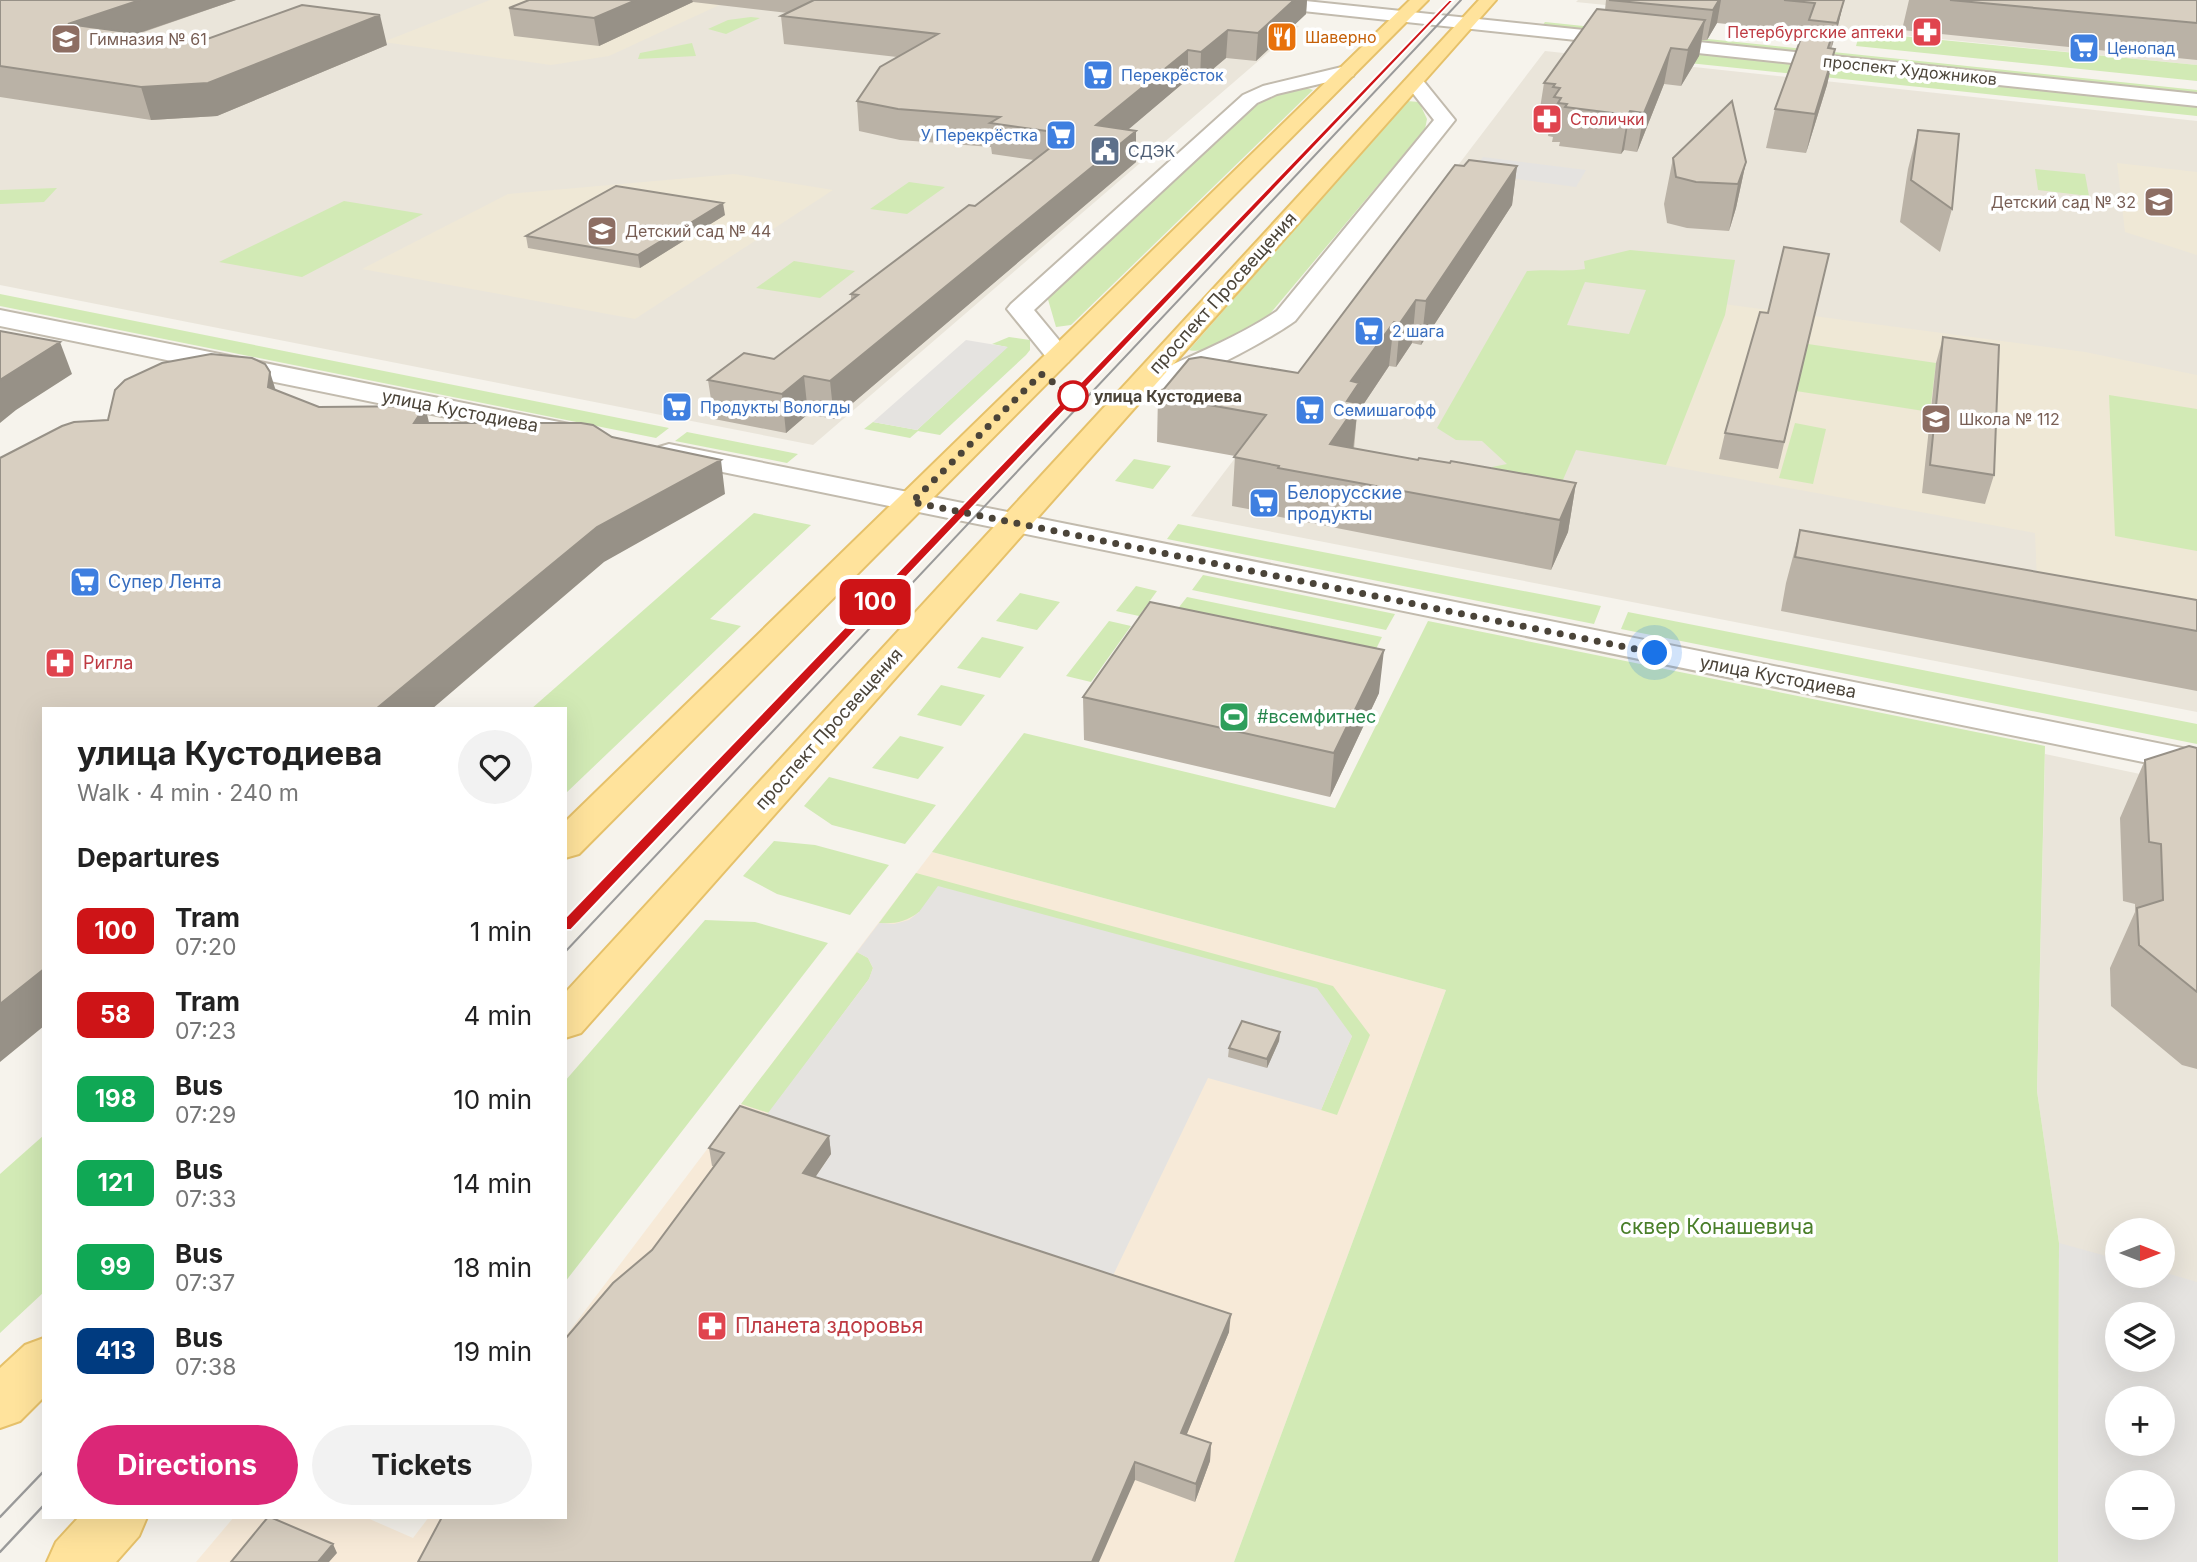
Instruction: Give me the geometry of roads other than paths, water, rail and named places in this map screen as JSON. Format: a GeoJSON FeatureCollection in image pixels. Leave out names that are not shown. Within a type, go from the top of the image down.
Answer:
{"type":"FeatureCollection","features":[{"type":"Feature","properties":{"kind":"main road"},"geometry":{"type":"LineString","coordinates":[[567,843],[1413,7]]}},
{"type":"Feature","properties":{"kind":"main road","name":"проспект Просвещения"},"geometry":{"type":"LineString","coordinates":[[567,1020],[1477,12]]}},
{"type":"Feature","properties":{"kind":"main road"},"geometry":{"type":"LineString","coordinates":[[0,1404],[42,1363]]}},
{"type":"Feature","properties":{"kind":"main road"},"geometry":{"type":"LineString","coordinates":[[77,1562],[116,1519]]}},
{"type":"Feature","properties":{"kind":"street","name":"проспект Художников"},"geometry":{"type":"LineString","coordinates":[[1247,0],[1477,12],[2197,86]]}},
{"type":"Feature","properties":{"kind":"street","name":"проспект Художников"},"geometry":{"type":"LineString","coordinates":[[1367,0],[1413,7]]}},
{"type":"Feature","properties":{"kind":"street","name":"проспект Художников"},"geometry":{"type":"LineString","coordinates":[[1477,12],[2197,100]]}},
{"type":"Feature","properties":{"kind":"street"},"geometry":{"type":"LineString","coordinates":[[1059,356],[1020,309],[1250,99],[1270,90],[1346,72]]}},
{"type":"Feature","properties":{"kind":"street"},"geometry":{"type":"LineString","coordinates":[[1136,389],[1172,376],[1266,330],[1286,316],[1444,120],[1414,82]]}},
{"type":"Feature","properties":{"kind":"street","name":"улица Кустодиева"},"geometry":{"type":"LineString","coordinates":[[0,318],[592,438]]}},
{"type":"Feature","properties":{"kind":"street","name":"улица Кустодиева"},"geometry":{"type":"LineString","coordinates":[[643,448],[2197,762]]}},
{"type":"Feature","properties":{"kind":"tram line","name":"100"},"geometry":{"type":"LineString","coordinates":[[567,924],[1451,0]]}},
{"type":"Feature","properties":{"kind":"tram line"},"geometry":{"type":"LineString","coordinates":[[567,950],[1461,0]]}},
{"type":"Feature","properties":{"kind":"tram line"},"geometry":{"type":"LineString","coordinates":[[567,924],[1185,279]]}},
{"type":"Feature","properties":{"kind":"tram line"},"geometry":{"type":"LineString","coordinates":[[0,1517],[42,1473]]}},
{"type":"Feature","properties":{"kind":"tram line"},"geometry":{"type":"LineString","coordinates":[[0,1552],[42,1507]]}},
{"type":"Feature","properties":{"kind":"place","name":"Петербургские аптеки"},"geometry":{"type":"Point","coordinates":[1927,32]}},
{"type":"Feature","properties":{"kind":"place","name":"Шаверно"},"geometry":{"type":"Point","coordinates":[1282,37]}},
{"type":"Feature","properties":{"kind":"place","name":"Гимназия № 61"},"geometry":{"type":"Point","coordinates":[66,39]}},
{"type":"Feature","properties":{"kind":"place","name":"Ценопад"},"geometry":{"type":"Point","coordinates":[2084,48]}},
{"type":"Feature","properties":{"kind":"place","name":"Перекрёсток"},"geometry":{"type":"Point","coordinates":[1098,75]}},
{"type":"Feature","properties":{"kind":"place","name":"Столички"},"geometry":{"type":"Point","coordinates":[1547,119]}},
{"type":"Feature","properties":{"kind":"place","name":"У Перекрёстка"},"geometry":{"type":"Point","coordinates":[1061,135]}},
{"type":"Feature","properties":{"kind":"place","name":"СДЭК"},"geometry":{"type":"Point","coordinates":[1105,151]}},
{"type":"Feature","properties":{"kind":"place","name":"Детский сад № 32"},"geometry":{"type":"Point","coordinates":[2159,202]}},
{"type":"Feature","properties":{"kind":"place","name":"Детский сад № 44"},"geometry":{"type":"Point","coordinates":[602,231]}},
{"type":"Feature","properties":{"kind":"place","name":"2 шага"},"geometry":{"type":"Point","coordinates":[1369,331]}},
{"type":"Feature","properties":{"kind":"place","name":"улица Кустодиева"},"geometry":{"type":"Point","coordinates":[1073,396]}},
{"type":"Feature","properties":{"kind":"place","name":"Продукты Вологды"},"geometry":{"type":"Point","coordinates":[677,407]}},
{"type":"Feature","properties":{"kind":"place","name":"Семишагофф"},"geometry":{"type":"Point","coordinates":[1310,410]}},
{"type":"Feature","properties":{"kind":"place","name":"Школа № 112"},"geometry":{"type":"Point","coordinates":[1936,419]}},
{"type":"Feature","properties":{"kind":"place","name":"Белорусские продукты"},"geometry":{"type":"Point","coordinates":[1264,503]}},
{"type":"Feature","properties":{"kind":"place","name":"Супер Лента"},"geometry":{"type":"Point","coordinates":[85,582]}},
{"type":"Feature","properties":{"kind":"place","name":"Ригла"},"geometry":{"type":"Point","coordinates":[60,663]}},
{"type":"Feature","properties":{"kind":"place","name":"#всемфитнес"},"geometry":{"type":"Point","coordinates":[1234,717]}},
{"type":"Feature","properties":{"kind":"place","name":"Планета здоровья"},"geometry":{"type":"Point","coordinates":[712,1326]}},
{"type":"Feature","properties":{"kind":"park label","name":"сквер Конашевича"},"geometry":{"type":"Point","coordinates":[1717,1227]}}]}
